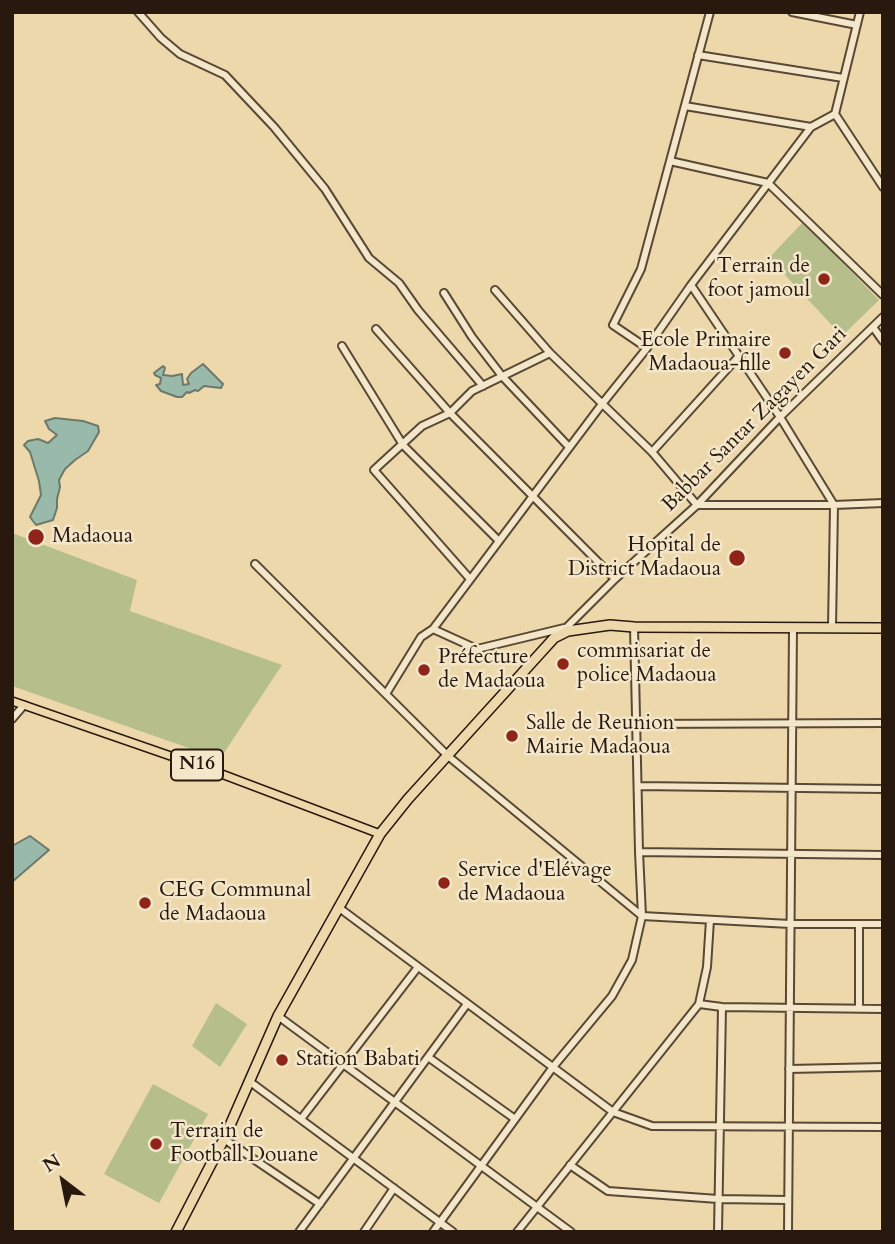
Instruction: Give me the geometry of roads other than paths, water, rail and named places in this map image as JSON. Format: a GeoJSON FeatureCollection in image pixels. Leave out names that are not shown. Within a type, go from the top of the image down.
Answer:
{"type":"FeatureCollection","features":[{"type":"Feature","properties":{"kind":"highway"},"geometry":{"type":"LineString","coordinates":[[176,1232],[224,1139],[278,1016],[380,834],[408,799],[554,638],[563,631],[610,625],[883,628]]}},
{"type":"Feature","properties":{"kind":"main road","name":"N16"},"geometry":{"type":"LineString","coordinates":[[12,701],[211,770],[380,834]]}},
{"type":"Feature","properties":{"kind":"street"},"geometry":{"type":"LineString","coordinates":[[138,12],[161,38],[180,54],[225,75],[274,127],[325,189],[369,258],[399,283],[418,310],[483,386]]}},
{"type":"Feature","properties":{"kind":"street"},"geometry":{"type":"LineString","coordinates":[[647,348],[613,325],[641,269],[710,12]]}},
{"type":"Feature","properties":{"kind":"street"},"geometry":{"type":"LineString","coordinates":[[792,12],[857,25]]}},
{"type":"Feature","properties":{"kind":"street"},"geometry":{"type":"LineString","coordinates":[[860,12],[835,114],[883,187]]}},
{"type":"Feature","properties":{"kind":"street"},"geometry":{"type":"LineString","coordinates":[[698,55],[844,78]]}},
{"type":"Feature","properties":{"kind":"street"},"geometry":{"type":"LineString","coordinates":[[684,106],[811,127]]}},
{"type":"Feature","properties":{"kind":"street"},"geometry":{"type":"LineString","coordinates":[[386,694],[421,636],[433,629],[811,127],[835,114]]}},
{"type":"Feature","properties":{"kind":"street"},"geometry":{"type":"LineString","coordinates":[[670,162],[768,183],[883,295]]}},
{"type":"Feature","properties":{"kind":"street"},"geometry":{"type":"LineString","coordinates":[[691,285],[780,417],[834,505],[832,628]]}},
{"type":"Feature","properties":{"kind":"street"},"geometry":{"type":"LineString","coordinates":[[495,290],[550,353],[652,452],[697,505],[883,503]]}},
{"type":"Feature","properties":{"kind":"street"},"geometry":{"type":"LineString","coordinates":[[444,292],[472,337],[502,376],[569,447]]}},
{"type":"Feature","properties":{"kind":"street","name":"Babbar Santar Zagayen Gari"},"geometry":{"type":"LineString","coordinates":[[563,631],[615,579],[697,505],[780,417],[883,317]]}},
{"type":"Feature","properties":{"kind":"street"},"geometry":{"type":"LineString","coordinates":[[873,327],[883,341]]}},
{"type":"Feature","properties":{"kind":"street"},"geometry":{"type":"LineString","coordinates":[[376,329],[450,413],[615,579]]}},
{"type":"Feature","properties":{"kind":"street"},"geometry":{"type":"LineString","coordinates":[[342,346],[403,445],[499,541]]}},
{"type":"Feature","properties":{"kind":"street"},"geometry":{"type":"LineString","coordinates":[[470,579],[374,470],[422,426],[450,413],[472,391],[550,353]]}},
{"type":"Feature","properties":{"kind":"street"},"geometry":{"type":"LineString","coordinates":[[652,452],[739,356]]}},
{"type":"Feature","properties":{"kind":"street"},"geometry":{"type":"LineString","coordinates":[[255,564],[448,756],[642,916],[790,924],[883,924]]}},
{"type":"Feature","properties":{"kind":"street"},"geometry":{"type":"LineString","coordinates":[[433,1232],[552,1067],[612,996],[632,960],[642,916],[634,626]]}},
{"type":"Feature","properties":{"kind":"street"},"geometry":{"type":"LineString","coordinates":[[788,1232],[793,628]]}},
{"type":"Feature","properties":{"kind":"street"},"geometry":{"type":"LineString","coordinates":[[433,629],[477,649],[563,631]]}},
{"type":"Feature","properties":{"kind":"street"},"geometry":{"type":"LineString","coordinates":[[12,719],[24,705]]}},
{"type":"Feature","properties":{"kind":"street"},"geometry":{"type":"LineString","coordinates":[[637,724],[883,723]]}},
{"type":"Feature","properties":{"kind":"street"},"geometry":{"type":"LineString","coordinates":[[638,786],[883,789]]}},
{"type":"Feature","properties":{"kind":"street"},"geometry":{"type":"LineString","coordinates":[[639,852],[883,855]]}},
{"type":"Feature","properties":{"kind":"street"},"geometry":{"type":"LineString","coordinates":[[338,907],[612,1112],[652,1126],[883,1127]]}},
{"type":"Feature","properties":{"kind":"street"},"geometry":{"type":"LineString","coordinates":[[517,1232],[699,1004],[707,967],[710,920]]}},
{"type":"Feature","properties":{"kind":"street"},"geometry":{"type":"LineString","coordinates":[[859,924],[859,1008]]}},
{"type":"Feature","properties":{"kind":"street"},"geometry":{"type":"LineString","coordinates":[[301,1119],[418,967]]}},
{"type":"Feature","properties":{"kind":"street"},"geometry":{"type":"LineString","coordinates":[[299,1232],[467,1004]]}},
{"type":"Feature","properties":{"kind":"street"},"geometry":{"type":"LineString","coordinates":[[699,1004],[722,1007],[883,1009]]}},
{"type":"Feature","properties":{"kind":"street"},"geometry":{"type":"LineString","coordinates":[[718,1232],[722,1007]]}},
{"type":"Feature","properties":{"kind":"street"},"geometry":{"type":"LineString","coordinates":[[278,1016],[571,1232]]}},
{"type":"Feature","properties":{"kind":"street"},"geometry":{"type":"LineString","coordinates":[[428,1057],[515,1119]]}},
{"type":"Feature","properties":{"kind":"street"},"geometry":{"type":"LineString","coordinates":[[789,1069],[883,1068]]}},
{"type":"Feature","properties":{"kind":"street"},"geometry":{"type":"LineString","coordinates":[[249,1081],[453,1232]]}},
{"type":"Feature","properties":{"kind":"street"},"geometry":{"type":"LineString","coordinates":[[224,1139],[320,1204]]}},
{"type":"Feature","properties":{"kind":"street"},"geometry":{"type":"LineString","coordinates":[[570,1165],[608,1191],[718,1199],[788,1200]]}},
{"type":"Feature","properties":{"kind":"street"},"geometry":{"type":"LineString","coordinates":[[364,1232],[394,1188]]}},
{"type":"Feature","properties":{"kind":"place","name":"Terrain de foot jamoul"},"geometry":{"type":"Point","coordinates":[824,279]}},
{"type":"Feature","properties":{"kind":"place","name":"Ecole Primaire Madaoua-fille"},"geometry":{"type":"Point","coordinates":[785,353]}},
{"type":"Feature","properties":{"kind":"place","name":"Madaoua"},"geometry":{"type":"Point","coordinates":[36,537]}},
{"type":"Feature","properties":{"kind":"place","name":"Hopital de District Madaoua"},"geometry":{"type":"Point","coordinates":[737,558]}},
{"type":"Feature","properties":{"kind":"place","name":"commisariat de police Madaoua"},"geometry":{"type":"Point","coordinates":[563,664]}},
{"type":"Feature","properties":{"kind":"place","name":"Préfecture de Madaoua"},"geometry":{"type":"Point","coordinates":[424,670]}},
{"type":"Feature","properties":{"kind":"place","name":"Salle de Reunion Mairie Madaoua"},"geometry":{"type":"Point","coordinates":[512,736]}},
{"type":"Feature","properties":{"kind":"place","name":"Service d'Elévage de Madaoua"},"geometry":{"type":"Point","coordinates":[444,883]}},
{"type":"Feature","properties":{"kind":"place","name":"CEG Communal de Madaoua"},"geometry":{"type":"Point","coordinates":[145,903]}},
{"type":"Feature","properties":{"kind":"place","name":"Station Babati"},"geometry":{"type":"Point","coordinates":[282,1060]}},
{"type":"Feature","properties":{"kind":"place","name":"Terrain de Football Douane"},"geometry":{"type":"Point","coordinates":[156,1144]}}]}
